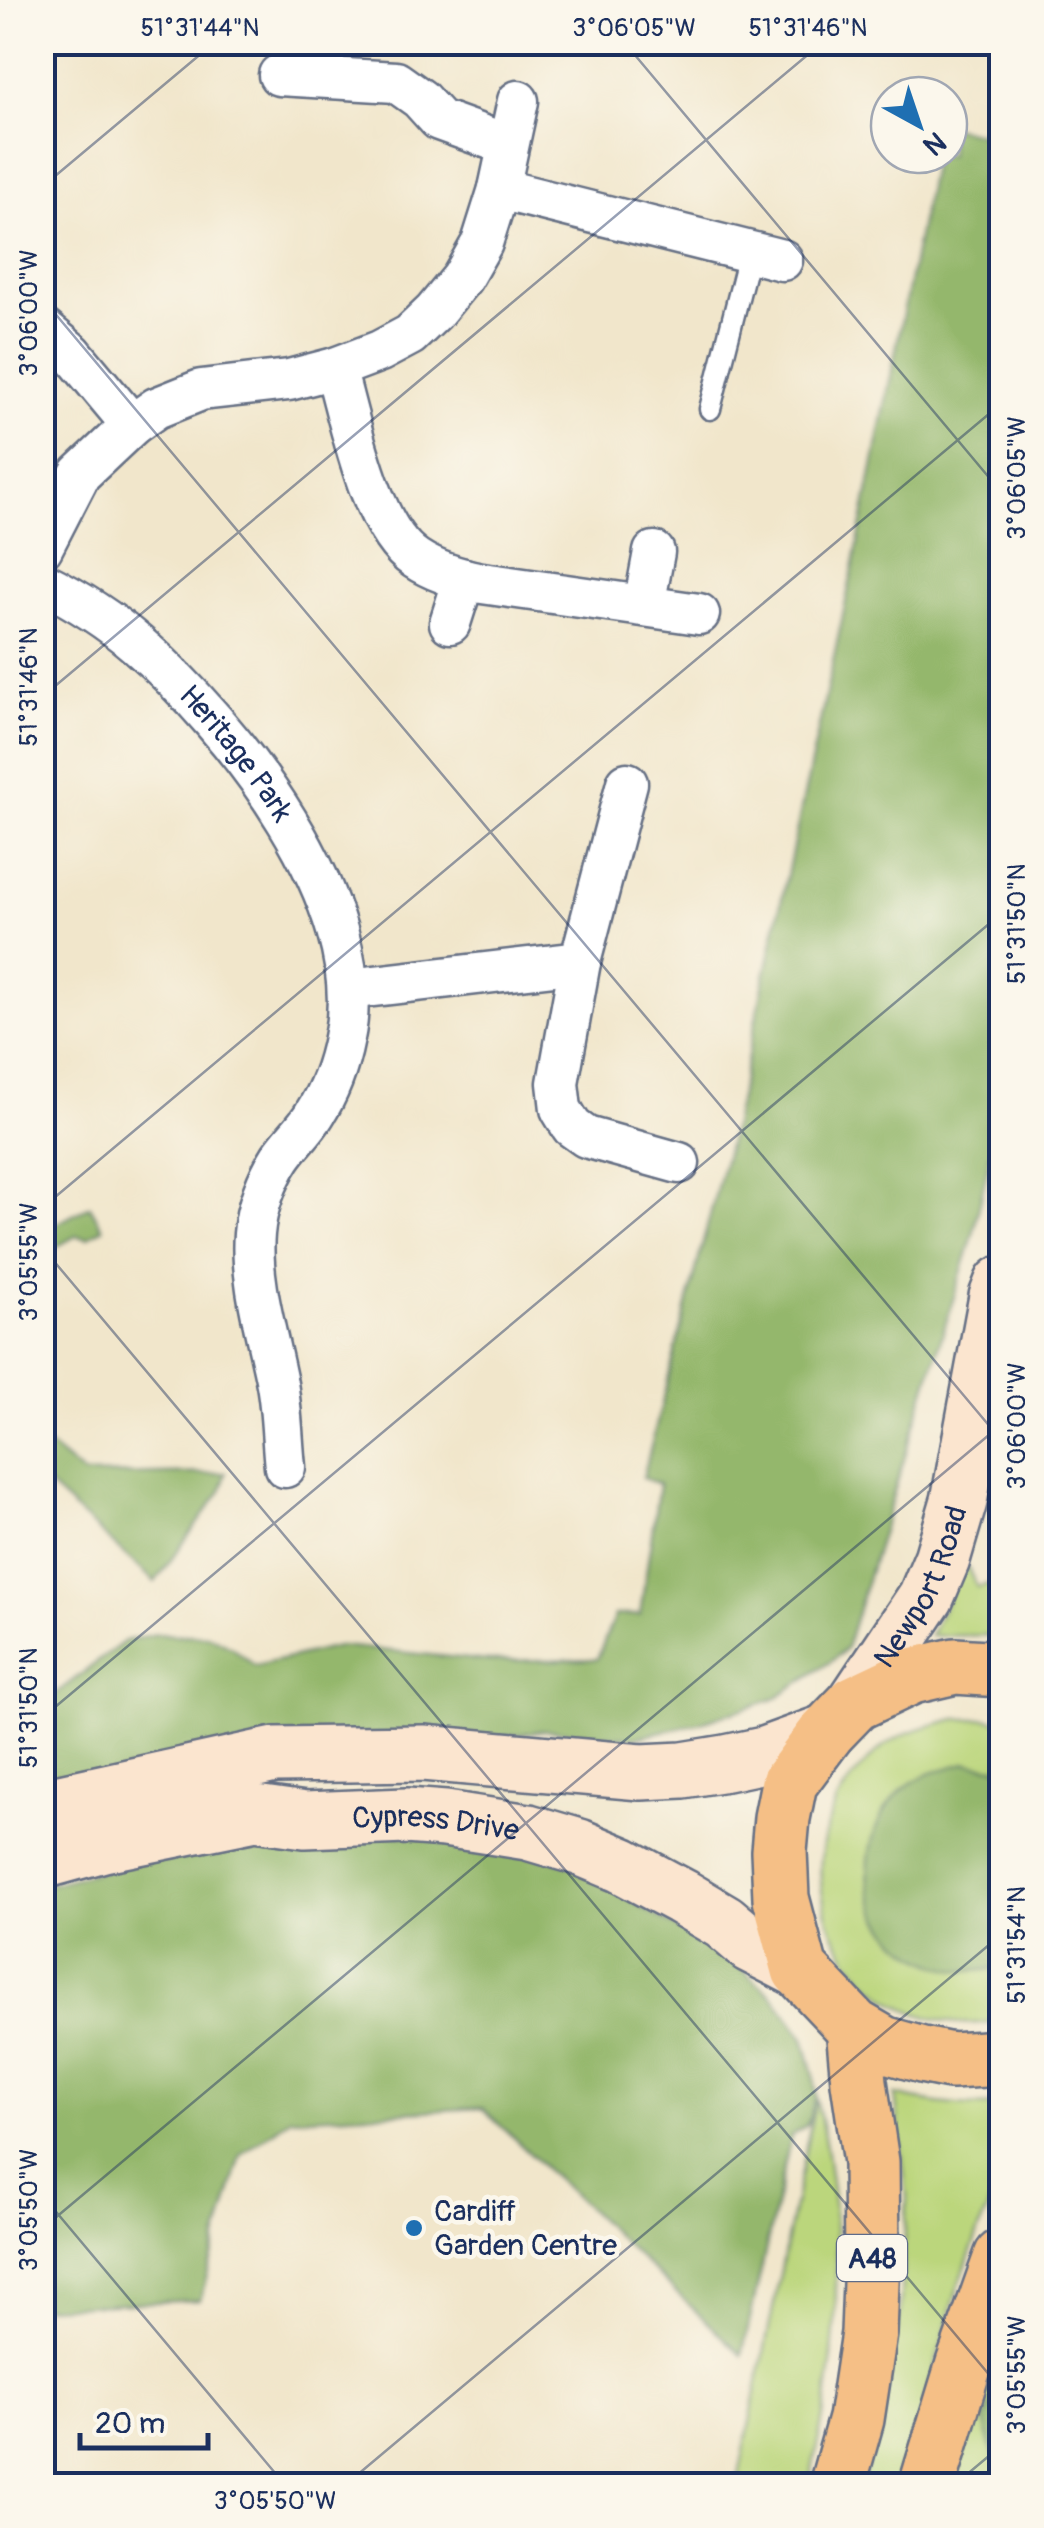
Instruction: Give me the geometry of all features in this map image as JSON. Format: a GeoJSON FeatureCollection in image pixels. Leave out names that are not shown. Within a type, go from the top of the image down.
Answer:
{"type":"FeatureCollection","features":[{"type":"Feature","properties":{"kind":"main road"},"geometry":{"type":"LineString","coordinates":[[1002,1668],[955,1666],[912,1676],[841,1718],[789,1783],[779,1851],[781,1898],[800,1970],[854,2027],[883,2044],[922,2056],[950,2061],[1002,2058]]}},
{"type":"Feature","properties":{"kind":"main road","name":"A48"},"geometry":{"type":"LineString","coordinates":[[837,2486],[859,2402],[869,2332],[872,2258],[871,2162],[854,2027]]}},
{"type":"Feature","properties":{"kind":"main road"},"geometry":{"type":"LineString","coordinates":[[928,2486],[964,2364],[1002,2257]]}},
{"type":"Feature","properties":{"kind":"street"},"geometry":{"type":"LineString","coordinates":[[280,76],[396,82],[420,99],[439,120],[508,145]]}},
{"type":"Feature","properties":{"kind":"street"},"geometry":{"type":"LineString","coordinates":[[42,548],[80,474],[132,424],[156,408],[200,390],[289,380],[336,368],[410,334],[434,312],[462,278],[482,244],[499,189],[518,101]]}},
{"type":"Feature","properties":{"kind":"street"},"geometry":{"type":"LineString","coordinates":[[499,189],[766,256]]}},
{"type":"Feature","properties":{"kind":"street"},"geometry":{"type":"LineString","coordinates":[[42,328],[72,353],[132,424]]}},
{"type":"Feature","properties":{"kind":"street"},"geometry":{"type":"LineString","coordinates":[[336,368],[379,512],[394,540],[416,560],[464,580],[699,614]]}},
{"type":"Feature","properties":{"kind":"street"},"geometry":{"type":"LineString","coordinates":[[644,606],[654,552]]}},
{"type":"Feature","properties":{"kind":"street"},"geometry":{"type":"LineString","coordinates":[[450,624],[464,580]]}},
{"type":"Feature","properties":{"kind":"street","name":"Heritage Park"},"geometry":{"type":"LineString","coordinates":[[42,582],[81,602],[136,643],[233,743],[292,829],[327,901],[341,948],[348,989],[345,1035],[334,1073],[315,1114],[280,1158],[262,1195],[254,1233],[255,1264],[278,1389],[285,1466]]}},
{"type":"Feature","properties":{"kind":"street"},"geometry":{"type":"LineString","coordinates":[[627,782],[580,962],[558,1083],[562,1110],[586,1138],[679,1162]]}},
{"type":"Feature","properties":{"kind":"street"},"geometry":{"type":"LineString","coordinates":[[348,989],[580,962]]}},
{"type":"Feature","properties":{"kind":"street","name":"Newport Road"},"geometry":{"type":"LineString","coordinates":[[841,1718],[926,1597],[942,1559],[959,1502],[996,1298],[1002,1284]]}},
{"type":"Feature","properties":{"kind":"street"},"geometry":{"type":"LineString","coordinates":[[42,1806],[275,1755],[423,1753],[604,1771],[683,1770],[764,1755],[841,1718]]}},
{"type":"Feature","properties":{"kind":"street","name":"Cypress Drive"},"geometry":{"type":"LineString","coordinates":[[42,1861],[103,1844],[255,1813],[305,1820],[406,1816],[486,1824],[579,1847],[622,1865],[682,1896],[752,1945],[800,1970]]}},
{"type":"Feature","properties":{"kind":"lane"},"geometry":{"type":"LineString","coordinates":[[710,408],[766,256]]}},
{"type":"Feature","properties":{"kind":"green space"},"geometry":{"type":"Polygon","coordinates":[[[969,131],[1001,139],[1001,1105],[973,1235],[846,1648],[774,1699],[695,1724],[632,1738],[545,1730],[43,1790],[43,1703],[125,1641],[156,1634],[210,1636],[255,1666],[341,1646],[489,1661],[597,1659],[615,1615],[640,1615],[659,1484],[643,1478],[733,1125],[854,564],[930,175],[969,175],[969,131]]]}},
{"type":"Feature","properties":{"kind":"green space"},"geometry":{"type":"Polygon","coordinates":[[[90,1206],[103,1228],[88,1238],[76,1236],[43,1254],[43,1231],[90,1206]]]}},
{"type":"Feature","properties":{"kind":"green space"},"geometry":{"type":"Polygon","coordinates":[[[43,1441],[84,1475],[226,1473],[221,1491],[155,1582],[43,1481],[43,1441]]]}},
{"type":"Feature","properties":{"kind":"green space"},"geometry":{"type":"Polygon","coordinates":[[[962,1566],[968,1569],[977,1587],[1001,1581],[1001,1635],[930,1636],[962,1566]]]}},
{"type":"Feature","properties":{"kind":"green space"},"geometry":{"type":"Polygon","coordinates":[[[956,1719],[1001,1722],[1002,2020],[960,2023],[922,2015],[888,1998],[859,1973],[838,1942],[825,1906],[821,1867],[827,1826],[847,1785],[891,1741],[956,1719]]]}},
{"type":"Feature","properties":{"kind":"green space"},"geometry":{"type":"Polygon","coordinates":[[[966,1763],[1001,1768],[1001,1966],[965,1971],[947,1968],[913,1953],[886,1928],[872,1897],[869,1864],[875,1831],[902,1790],[932,1773],[966,1763]]]}},
{"type":"Feature","properties":{"kind":"green space"},"geometry":{"type":"Polygon","coordinates":[[[448,1834],[581,1867],[733,1961],[773,1996],[804,2038],[816,2098],[807,2125],[791,2136],[742,2355],[482,2108],[290,2118],[241,2155],[200,2300],[43,2307],[43,1886],[243,1835],[448,1834]]]}},
{"type":"Feature","properties":{"kind":"green space"},"geometry":{"type":"Polygon","coordinates":[[[895,2095],[948,2104],[1001,2105],[1001,2177],[958,2287],[901,2485],[861,2486],[900,2313],[907,2197],[895,2095]]]}},
{"type":"Feature","properties":{"kind":"green space"},"geometry":{"type":"Polygon","coordinates":[[[816,2098],[830,2170],[836,2242],[835,2314],[822,2424],[809,2485],[737,2485],[816,2098]]]}},
{"type":"Feature","properties":{"kind":"green space"},"geometry":{"type":"Polygon","coordinates":[[[1001,2316],[1001,2382],[984,2421],[1001,2485],[948,2486],[1001,2316]]]}},
{"type":"Feature","properties":{"kind":"green space"},"geometry":{"type":"Polygon","coordinates":[[[1002,2382],[1001,2479],[984,2421],[1002,2382]]]}},
{"type":"Feature","properties":{"kind":"place","name":"Cardiff Garden Centre"},"geometry":{"type":"Point","coordinates":[414,2228]}}]}
